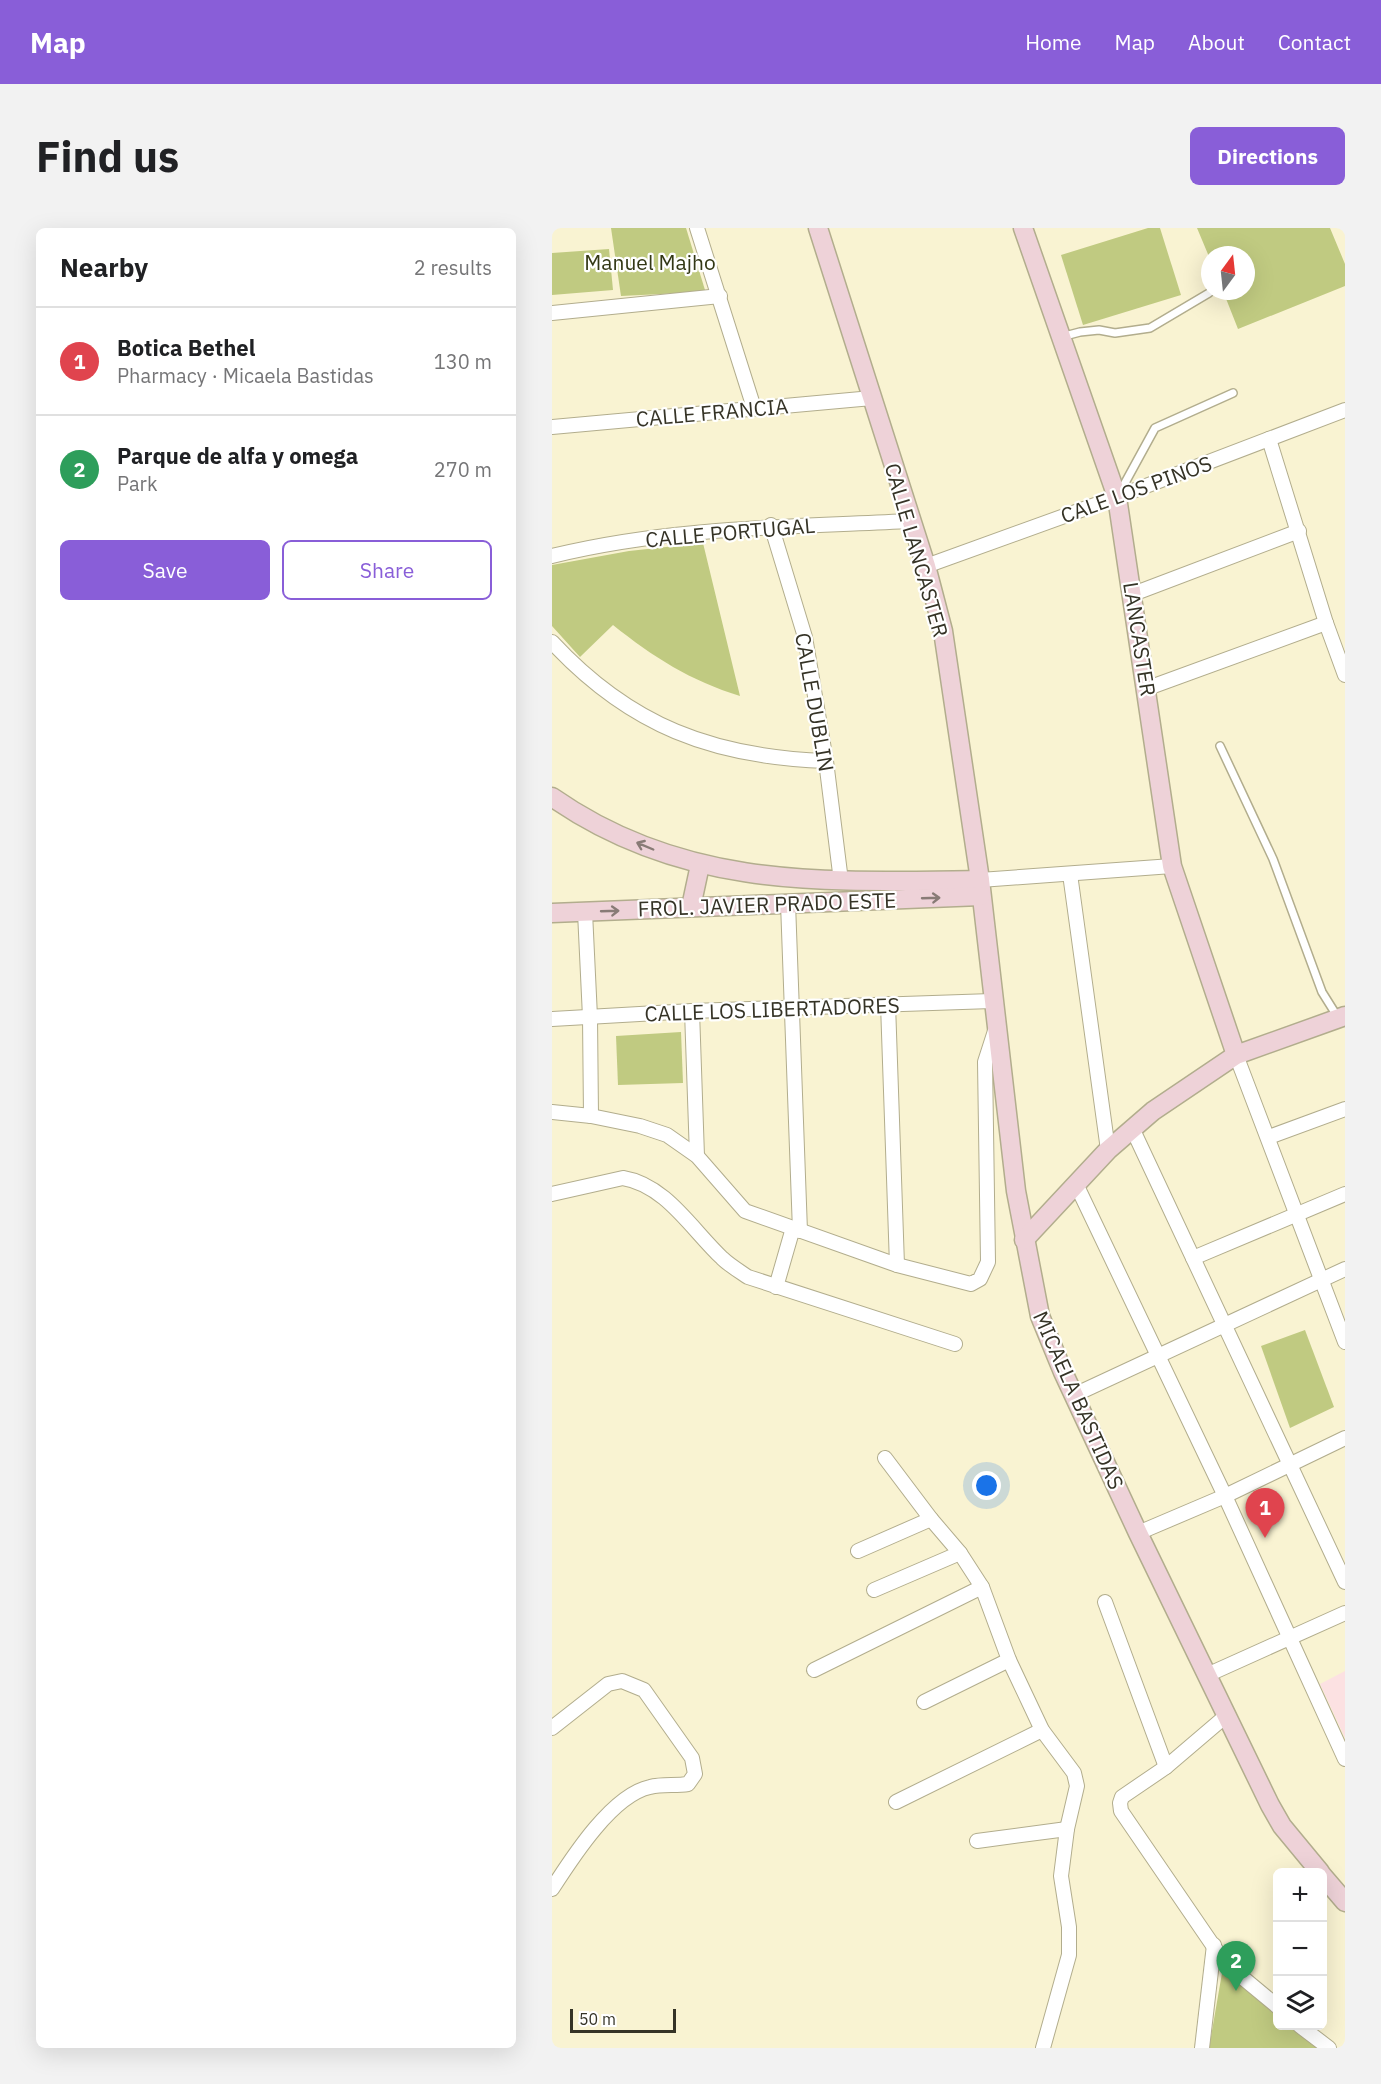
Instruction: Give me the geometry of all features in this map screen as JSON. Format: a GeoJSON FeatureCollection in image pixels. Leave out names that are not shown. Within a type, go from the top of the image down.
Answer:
{"type":"FeatureCollection","features":[{"type":"Feature","properties":{"kind":"street"},"geometry":{"type":"LineString","coordinates":[[697,228],[754,408]]}},
{"type":"Feature","properties":{"kind":"street","name":"CALLE LANCASTER"},"geometry":{"type":"LineString","coordinates":[[818,228],[926,566],[943,631],[981,888]]}},
{"type":"Feature","properties":{"kind":"street","name":"LANCASTER"},"geometry":{"type":"LineString","coordinates":[[1023,228],[1117,497],[1148,688],[1172,866],[1236,1055]]}},
{"type":"Feature","properties":{"kind":"street"},"geometry":{"type":"LineString","coordinates":[[552,313],[720,296]]}},
{"type":"Feature","properties":{"kind":"street","name":"CALLE FRANCIA"},"geometry":{"type":"LineString","coordinates":[[552,427],[872,398]]}},
{"type":"Feature","properties":{"kind":"street","name":"CALE LOS PINOS"},"geometry":{"type":"LineString","coordinates":[[926,566],[1117,497],[1345,410]]}},
{"type":"Feature","properties":{"kind":"street"},"geometry":{"type":"LineString","coordinates":[[1269,439],[1326,623],[1345,675]]}},
{"type":"Feature","properties":{"kind":"street","name":"CALLE PORTUGAL"},"geometry":{"type":"LineString","coordinates":[[552,556],[609,542],[771,525],[910,521]]}},
{"type":"Feature","properties":{"kind":"street","name":"CALLE DUBLIN"},"geometry":{"type":"LineString","coordinates":[[771,525],[805,637],[826,761],[841,881]]}},
{"type":"Feature","properties":{"kind":"street"},"geometry":{"type":"LineString","coordinates":[[1133,594],[1299,531]]}},
{"type":"Feature","properties":{"kind":"street"},"geometry":{"type":"LineString","coordinates":[[1148,688],[1326,623]]}},
{"type":"Feature","properties":{"kind":"street"},"geometry":{"type":"LineString","coordinates":[[552,642],[580,673],[618,701],[654,723],[695,740],[736,752],[781,760],[826,761]]}},
{"type":"Feature","properties":{"kind":"street"},"geometry":{"type":"LineString","coordinates":[[552,797],[646,847],[700,865],[736,872],[841,881],[981,888],[1070,874],[1172,866]]}},
{"type":"Feature","properties":{"kind":"street"},"geometry":{"type":"LineString","coordinates":[[692,907],[700,865]]}},
{"type":"Feature","properties":{"kind":"street"},"geometry":{"type":"LineString","coordinates":[[1070,874],[1108,1150]]}},
{"type":"Feature","properties":{"kind":"street","name":"FROL. JAVIER PRADO ESTE"},"geometry":{"type":"LineString","coordinates":[[552,913],[788,903],[981,888]]}},
{"type":"Feature","properties":{"kind":"street","name":"MICAELA BASTIDAS"},"geometry":{"type":"LineString","coordinates":[[981,888],[995,1031],[1024,1240],[1040,1316],[1138,1533],[1282,1826],[1316,1868]]}},
{"type":"Feature","properties":{"kind":"street"},"geometry":{"type":"LineString","coordinates":[[776,1287],[797,1229],[793,1007],[788,903]]}},
{"type":"Feature","properties":{"kind":"street"},"geometry":{"type":"LineString","coordinates":[[585,912],[590,1017],[591,1116]]}},
{"type":"Feature","properties":{"kind":"street","name":"CALLE LOS LIBERTADORES"},"geometry":{"type":"LineString","coordinates":[[552,1019],[692,1011],[992,1001]]}},
{"type":"Feature","properties":{"kind":"street"},"geometry":{"type":"LineString","coordinates":[[888,1004],[897,1264]]}},
{"type":"Feature","properties":{"kind":"street"},"geometry":{"type":"LineString","coordinates":[[692,1011],[697,1156]]}},
{"type":"Feature","properties":{"kind":"street"},"geometry":{"type":"LineString","coordinates":[[1024,1240],[1108,1150],[1132,1128],[1236,1055],[1342,1017]]}},
{"type":"Feature","properties":{"kind":"street"},"geometry":{"type":"LineString","coordinates":[[552,1112],[591,1116],[640,1126],[667,1135],[697,1156],[746,1211],[897,1264],[971,1284],[980,1279],[988,1262],[985,1062],[995,1031]]}},
{"type":"Feature","properties":{"kind":"street"},"geometry":{"type":"LineString","coordinates":[[1236,1055],[1345,1342]]}},
{"type":"Feature","properties":{"kind":"street"},"geometry":{"type":"LineString","coordinates":[[1269,1137],[1345,1109]]}},
{"type":"Feature","properties":{"kind":"street"},"geometry":{"type":"LineString","coordinates":[[1132,1128],[1345,1582]]}},
{"type":"Feature","properties":{"kind":"street"},"geometry":{"type":"LineString","coordinates":[[552,1194],[623,1178],[645,1184],[686,1218],[722,1258],[748,1277],[956,1344]]}},
{"type":"Feature","properties":{"kind":"street"},"geometry":{"type":"LineString","coordinates":[[1076,1184],[1225,1496],[1345,1759]]}},
{"type":"Feature","properties":{"kind":"street"},"geometry":{"type":"LineString","coordinates":[[1193,1258],[1345,1194]]}},
{"type":"Feature","properties":{"kind":"street"},"geometry":{"type":"LineString","coordinates":[[1074,1395],[1345,1269]]}},
{"type":"Feature","properties":{"kind":"street"},"geometry":{"type":"LineString","coordinates":[[1138,1533],[1225,1496],[1345,1438]]}},
{"type":"Feature","properties":{"kind":"street"},"geometry":{"type":"LineString","coordinates":[[885,1458],[960,1553],[982,1587],[1009,1660],[1042,1730],[1074,1773],[1077,1786],[1067,1829],[1061,1876],[1069,1927],[1069,1955],[1043,2048]]}},
{"type":"Feature","properties":{"kind":"street"},"geometry":{"type":"LineString","coordinates":[[858,1551],[931,1519]]}},
{"type":"Feature","properties":{"kind":"street"},"geometry":{"type":"LineString","coordinates":[[874,1590],[960,1553]]}},
{"type":"Feature","properties":{"kind":"street"},"geometry":{"type":"LineString","coordinates":[[814,1670],[982,1587]]}},
{"type":"Feature","properties":{"kind":"street"},"geometry":{"type":"LineString","coordinates":[[1105,1602],[1166,1767]]}},
{"type":"Feature","properties":{"kind":"street"},"geometry":{"type":"LineString","coordinates":[[1207,1675],[1345,1613]]}},
{"type":"Feature","properties":{"kind":"street"},"geometry":{"type":"LineString","coordinates":[[924,1702],[1009,1660]]}},
{"type":"Feature","properties":{"kind":"street"},"geometry":{"type":"LineString","coordinates":[[552,1728],[608,1684],[622,1681],[644,1690],[692,1758],[695,1774],[688,1784],[651,1786],[636,1792],[590,1831],[552,1889]]}},
{"type":"Feature","properties":{"kind":"street"},"geometry":{"type":"LineString","coordinates":[[1227,1715],[1166,1767],[1122,1797],[1121,1811],[1235,1974],[1273,2003]]}},
{"type":"Feature","properties":{"kind":"street"},"geometry":{"type":"LineString","coordinates":[[896,1802],[1042,1730]]}},
{"type":"Feature","properties":{"kind":"street"},"geometry":{"type":"LineString","coordinates":[[977,1841],[1067,1829]]}},
{"type":"Feature","properties":{"kind":"street","name":"MICAELA BASTIDAS"},"geometry":{"type":"LineString","coordinates":[[1327,1880],[1344,1898]]}},
{"type":"Feature","properties":{"kind":"street"},"geometry":{"type":"LineString","coordinates":[[1202,2048],[1214,1945]]}},
{"type":"Feature","properties":{"kind":"street"},"geometry":{"type":"LineString","coordinates":[[1306,2030],[1329,2048]]}},
{"type":"Feature","properties":{"kind":"lane"},"geometry":{"type":"LineString","coordinates":[[1061,337],[1099,330],[1115,333],[1150,328],[1201,297]]}},
{"type":"Feature","properties":{"kind":"lane"},"geometry":{"type":"LineString","coordinates":[[1117,497],[1155,428],[1233,393]]}},
{"type":"Feature","properties":{"kind":"lane"},"geometry":{"type":"LineString","coordinates":[[1220,746],[1273,859],[1323,992],[1342,1017]]}},
{"type":"Feature","properties":{"kind":"shaded area"},"geometry":{"type":"Polygon","coordinates":[[[1345,1671],[1345,1738],[1320,1684],[1345,1671]]]}},
{"type":"Feature","properties":{"kind":"green space","name":"Manuel Majho"},"geometry":{"type":"Polygon","coordinates":[[[611,228],[686,228],[705,290],[621,296],[611,228]]]}},
{"type":"Feature","properties":{"kind":"green space"},"geometry":{"type":"Polygon","coordinates":[[[1148,228],[1160,228],[1181,295],[1083,325],[1061,255],[1148,228]]]}},
{"type":"Feature","properties":{"kind":"green space"},"geometry":{"type":"Polygon","coordinates":[[[1197,228],[1330,228],[1345,264],[1345,286],[1238,329],[1227,300],[1255,300],[1255,246],[1205,246],[1197,228]]]}},
{"type":"Feature","properties":{"kind":"green space"},"geometry":{"type":"Polygon","coordinates":[[[609,249],[613,290],[552,295],[552,253],[609,249]]]}},
{"type":"Feature","properties":{"kind":"green space"},"geometry":{"type":"Polygon","coordinates":[[[703,543],[740,696],[705,683],[673,667],[613,625],[580,657],[552,626],[552,565],[629,551],[703,543]]]}},
{"type":"Feature","properties":{"kind":"green space"},"geometry":{"type":"Polygon","coordinates":[[[681,1032],[683,1083],[618,1085],[616,1036],[681,1032]]]}},
{"type":"Feature","properties":{"kind":"green space"},"geometry":{"type":"Polygon","coordinates":[[[1305,1330],[1334,1407],[1290,1428],[1261,1346],[1305,1330]]]}},
{"type":"Feature","properties":{"kind":"green space"},"geometry":{"type":"Polygon","coordinates":[[[1227,1970],[1273,2007],[1273,2030],[1302,2030],[1326,2048],[1209,2048],[1222,1973],[1227,1970]]]}},
{"type":"Feature","properties":{"kind":"place","name":"Botica Bethel"},"geometry":{"type":"Point","coordinates":[1265,1538]}},
{"type":"Feature","properties":{"kind":"place","name":"Parque de alfa y omega"},"geometry":{"type":"Point","coordinates":[1236,1991]}}]}
